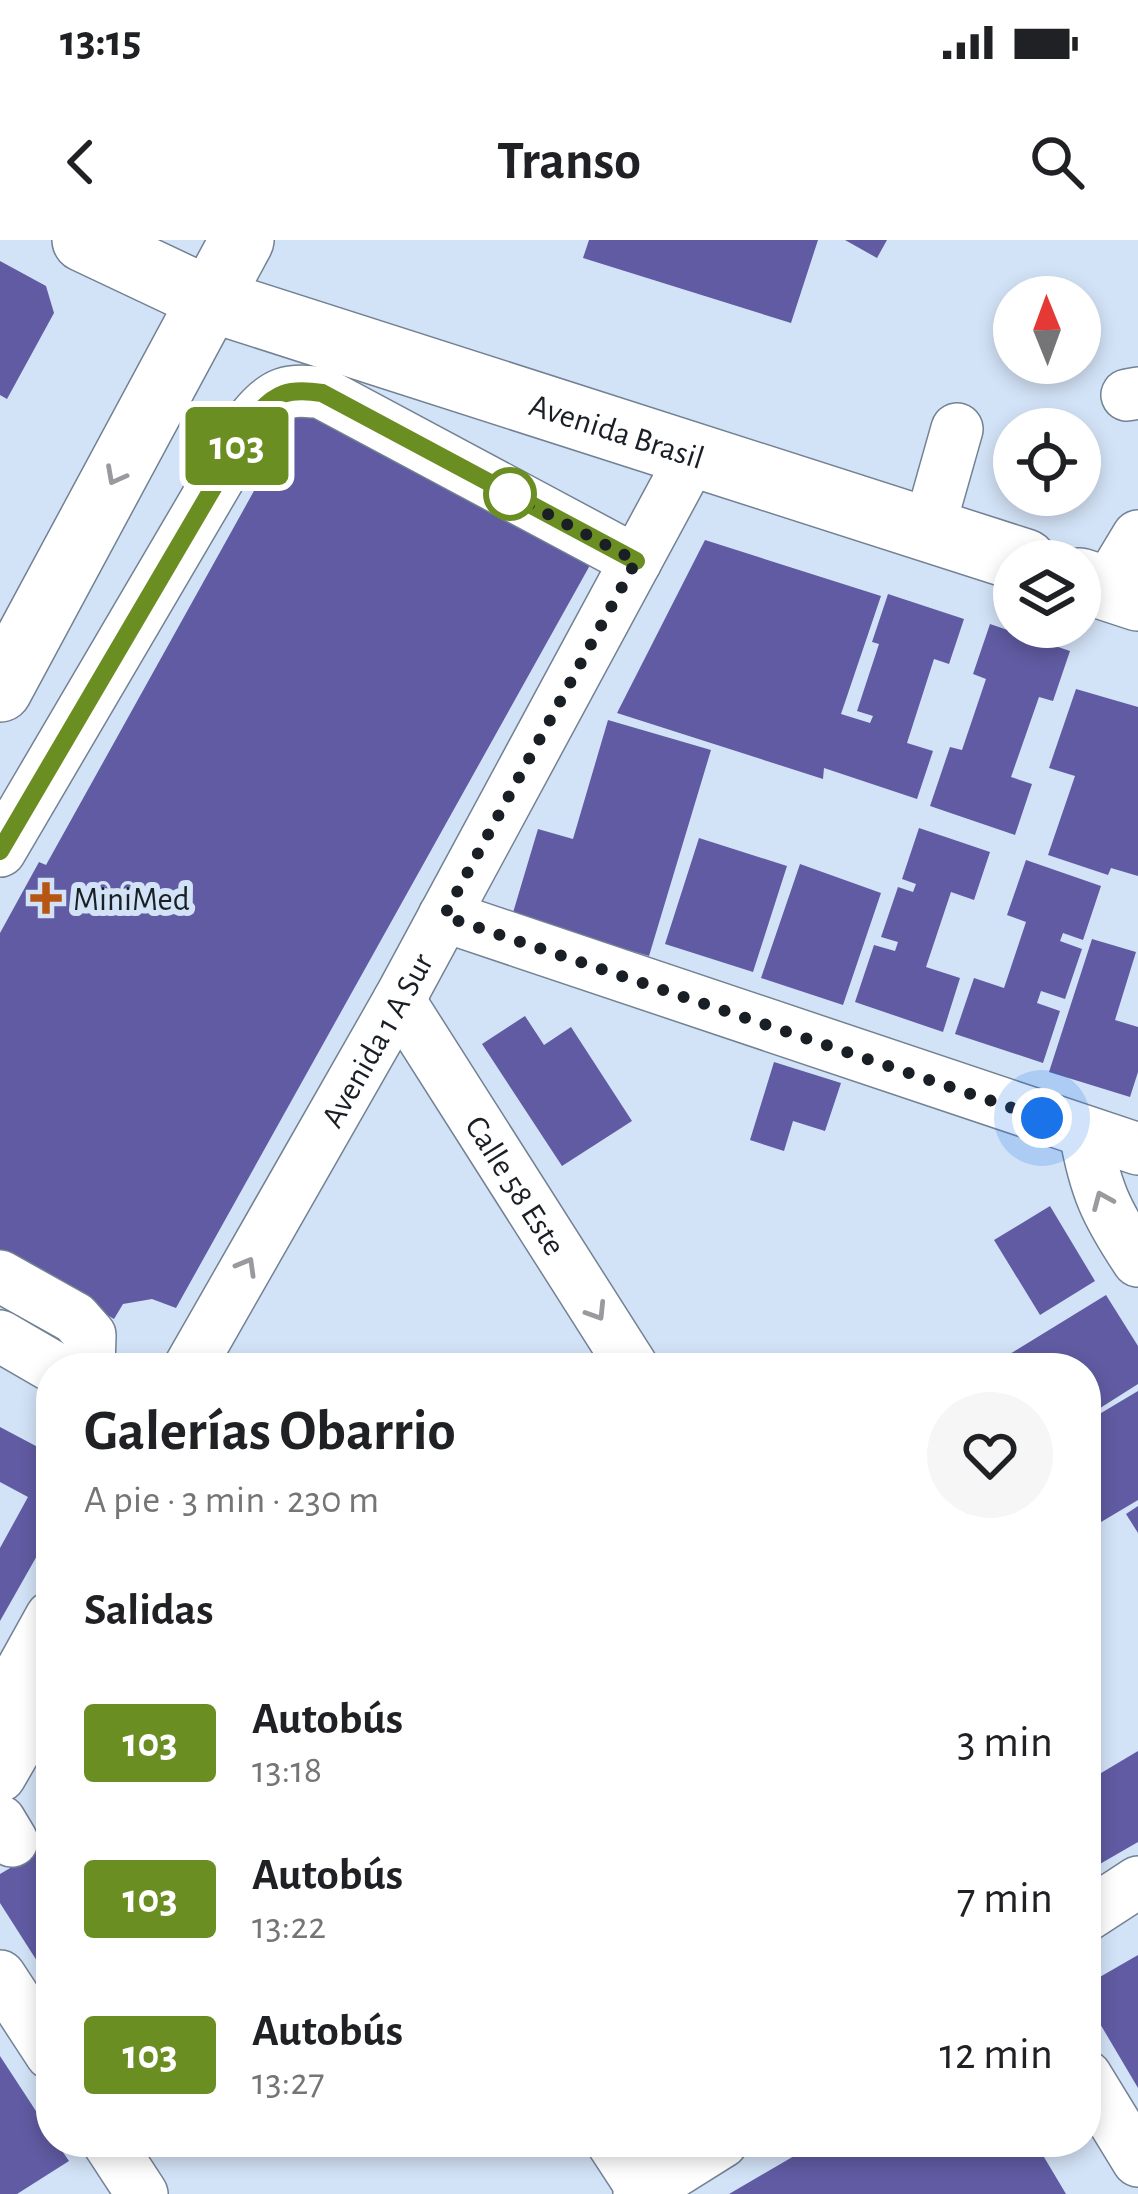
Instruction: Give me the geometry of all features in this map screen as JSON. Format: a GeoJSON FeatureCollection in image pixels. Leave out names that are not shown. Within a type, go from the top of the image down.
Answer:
{"type":"FeatureCollection","features":[{"type":"Feature","properties":{"kind":"main road","name":"Avenida Brasil"},"geometry":{"type":"LineString","coordinates":[[84,240],[212,300],[993,550]]}},
{"type":"Feature","properties":{"kind":"main road"},"geometry":{"type":"LineString","coordinates":[[0,689],[242,240]]}},
{"type":"Feature","properties":{"kind":"street"},"geometry":{"type":"LineString","coordinates":[[0,851],[18,779],[272,396],[295,389],[322,393],[636,561]]}},
{"type":"Feature","properties":{"kind":"street"},"geometry":{"type":"LineString","coordinates":[[929,528],[958,430]]}},
{"type":"Feature","properties":{"kind":"street","name":"Avenida 1 A Sur"},"geometry":{"type":"LineString","coordinates":[[198,1353],[399,1000],[693,455]]}},
{"type":"Feature","properties":{"kind":"street"},"geometry":{"type":"LineString","coordinates":[[1108,589],[1138,536]]}},
{"type":"Feature","properties":{"kind":"street"},"geometry":{"type":"LineString","coordinates":[[444,916],[1138,1149]]}},
{"type":"Feature","properties":{"kind":"street","name":"Calle 58 Este"},"geometry":{"type":"LineString","coordinates":[[399,1000],[623,1353]]}},
{"type":"Feature","properties":{"kind":"street"},"geometry":{"type":"LineString","coordinates":[[1085,1132],[1093,1179],[1106,1211],[1138,1261]]}},
{"type":"Feature","properties":{"kind":"street"},"geometry":{"type":"LineString","coordinates":[[0,1276],[75,1318],[90,1335],[89,1353]]}},
{"type":"Feature","properties":{"kind":"street"},"geometry":{"type":"LineString","coordinates":[[0,1336],[36,1357]]}},
{"type":"Feature","properties":{"kind":"street"},"geometry":{"type":"LineString","coordinates":[[0,1776],[19,1680],[36,1647]]}},
{"type":"Feature","properties":{"kind":"street"},"geometry":{"type":"LineString","coordinates":[[1101,1906],[1138,1882]]}},
{"type":"Feature","properties":{"kind":"street"},"geometry":{"type":"LineString","coordinates":[[0,1976],[36,2031]]}},
{"type":"Feature","properties":{"kind":"street"},"geometry":{"type":"LineString","coordinates":[[1101,2101],[1138,2162]]}},
{"type":"Feature","properties":{"kind":"street"},"geometry":{"type":"LineString","coordinates":[[118,2157],[142,2194]]}},
{"type":"Feature","properties":{"kind":"street"},"geometry":{"type":"LineString","coordinates":[[621,2157],[643,2193],[699,2157]]}},
{"type":"Feature","properties":{"kind":"building"},"geometry":{"type":"Polygon","coordinates":[[[589,240],[818,240],[791,323],[583,258],[589,240]]]}},
{"type":"Feature","properties":{"kind":"building"},"geometry":{"type":"Polygon","coordinates":[[[845,240],[887,240],[877,258],[845,240]]]}},
{"type":"Feature","properties":{"kind":"building"},"geometry":{"type":"Polygon","coordinates":[[[0,261],[46,286],[54,313],[7,399],[0,395],[0,261]]]}},
{"type":"Feature","properties":{"kind":"building"},"geometry":{"type":"Polygon","coordinates":[[[304,401],[594,558],[176,1308],[152,1299],[123,1304],[114,1319],[0,1253],[0,933],[39,862],[46,865],[304,401]]]}},
{"type":"Feature","properties":{"kind":"building"},"geometry":{"type":"Polygon","coordinates":[[[705,540],[881,596],[841,714],[870,723],[873,716],[857,711],[879,644],[872,642],[888,594],[964,619],[949,664],[934,659],[907,743],[933,751],[917,799],[824,768],[823,779],[617,713],[705,540]]]}},
{"type":"Feature","properties":{"kind":"building"},"geometry":{"type":"Polygon","coordinates":[[[990,624],[993,648],[1070,651],[1053,701],[1039,697],[1011,777],[1032,784],[1015,835],[930,806],[950,747],[962,750],[986,679],[973,674],[990,624]]]}},
{"type":"Feature","properties":{"kind":"building"},"geometry":{"type":"Polygon","coordinates":[[[1076,689],[1138,707],[1138,876],[1111,868],[1108,875],[1048,855],[1075,776],[1049,768],[1076,689]]]}},
{"type":"Feature","properties":{"kind":"building"},"geometry":{"type":"Polygon","coordinates":[[[608,720],[711,750],[649,956],[512,916],[538,829],[573,839],[608,720]]]}},
{"type":"Feature","properties":{"kind":"building"},"geometry":{"type":"Polygon","coordinates":[[[919,828],[990,852],[974,900],[951,892],[926,967],[960,978],[943,1032],[855,1002],[874,945],[895,951],[898,942],[881,937],[898,887],[913,892],[916,884],[902,879],[919,828]]]}},
{"type":"Feature","properties":{"kind":"building"},"geometry":{"type":"Polygon","coordinates":[[[699,838],[787,866],[753,972],[665,944],[699,838]]]}},
{"type":"Feature","properties":{"kind":"building"},"geometry":{"type":"Polygon","coordinates":[[[1026,860],[1101,886],[1083,940],[1063,933],[1060,941],[1082,949],[1065,999],[1041,991],[1037,1003],[1060,1011],[1043,1063],[955,1034],[974,978],[1004,988],[1026,922],[1007,915],[1026,860]]]}},
{"type":"Feature","properties":{"kind":"building"},"geometry":{"type":"Polygon","coordinates":[[[800,864],[881,893],[843,1005],[761,978],[800,864]]]}},
{"type":"Feature","properties":{"kind":"building"},"geometry":{"type":"Polygon","coordinates":[[[1092,939],[1136,952],[1115,1020],[1138,1027],[1138,1072],[1130,1097],[1049,1072],[1092,939]]]}},
{"type":"Feature","properties":{"kind":"building"},"geometry":{"type":"Polygon","coordinates":[[[525,1016],[544,1045],[571,1027],[632,1121],[562,1166],[482,1044],[525,1016]]]}},
{"type":"Feature","properties":{"kind":"building"},"geometry":{"type":"Polygon","coordinates":[[[774,1062],[841,1083],[825,1131],[793,1121],[784,1151],[750,1140],[774,1062]]]}},
{"type":"Feature","properties":{"kind":"building"},"geometry":{"type":"Polygon","coordinates":[[[1050,1206],[1095,1281],[1040,1315],[994,1240],[1050,1206]]]}},
{"type":"Feature","properties":{"kind":"building"},"geometry":{"type":"Polygon","coordinates":[[[1106,1295],[1138,1346],[1138,1384],[1101,1407],[1101,1353],[1011,1353],[1106,1295]]]}},
{"type":"Feature","properties":{"kind":"building"},"geometry":{"type":"Polygon","coordinates":[[[1138,1391],[1138,1500],[1101,1522],[1101,1413],[1138,1391]]]}},
{"type":"Feature","properties":{"kind":"building"},"geometry":{"type":"Polygon","coordinates":[[[0,1427],[36,1446],[36,1557],[0,1621],[0,1548],[28,1497],[0,1482],[0,1427]]]}},
{"type":"Feature","properties":{"kind":"building"},"geometry":{"type":"Polygon","coordinates":[[[1138,1506],[1138,1533],[1126,1514],[1138,1506]]]}},
{"type":"Feature","properties":{"kind":"building"},"geometry":{"type":"Polygon","coordinates":[[[1138,1751],[1138,1842],[1101,1863],[1101,1773],[1138,1751]]]}},
{"type":"Feature","properties":{"kind":"building"},"geometry":{"type":"Polygon","coordinates":[[[36,1853],[36,1959],[0,1903],[0,1874],[36,1853]]]}},
{"type":"Feature","properties":{"kind":"building"},"geometry":{"type":"Polygon","coordinates":[[[1138,1955],[1138,2088],[1101,2025],[1101,1976],[1138,1955]]]}},
{"type":"Feature","properties":{"kind":"building"},"geometry":{"type":"Polygon","coordinates":[[[0,2056],[36,2111],[36,2157],[66,2157],[69,2161],[17,2194],[0,2194],[0,2056]]]}},
{"type":"Feature","properties":{"kind":"building"},"geometry":{"type":"Polygon","coordinates":[[[792,2157],[1044,2157],[1066,2194],[729,2194],[792,2157]]]}},
{"type":"Feature","properties":{"kind":"bus line","name":"103"},"geometry":{"type":"LineString","coordinates":[[0,851],[254,418],[272,396],[295,389],[322,393],[636,561]]}},
{"type":"Feature","properties":{"kind":"place","name":"MiniMed"},"geometry":{"type":"Point","coordinates":[46,898]}},
{"type":"Feature","properties":{"kind":"route"},"geometry":{"type":"LineString","coordinates":[[510,494],[636,561],[444,916],[1042,1118]]}}]}
